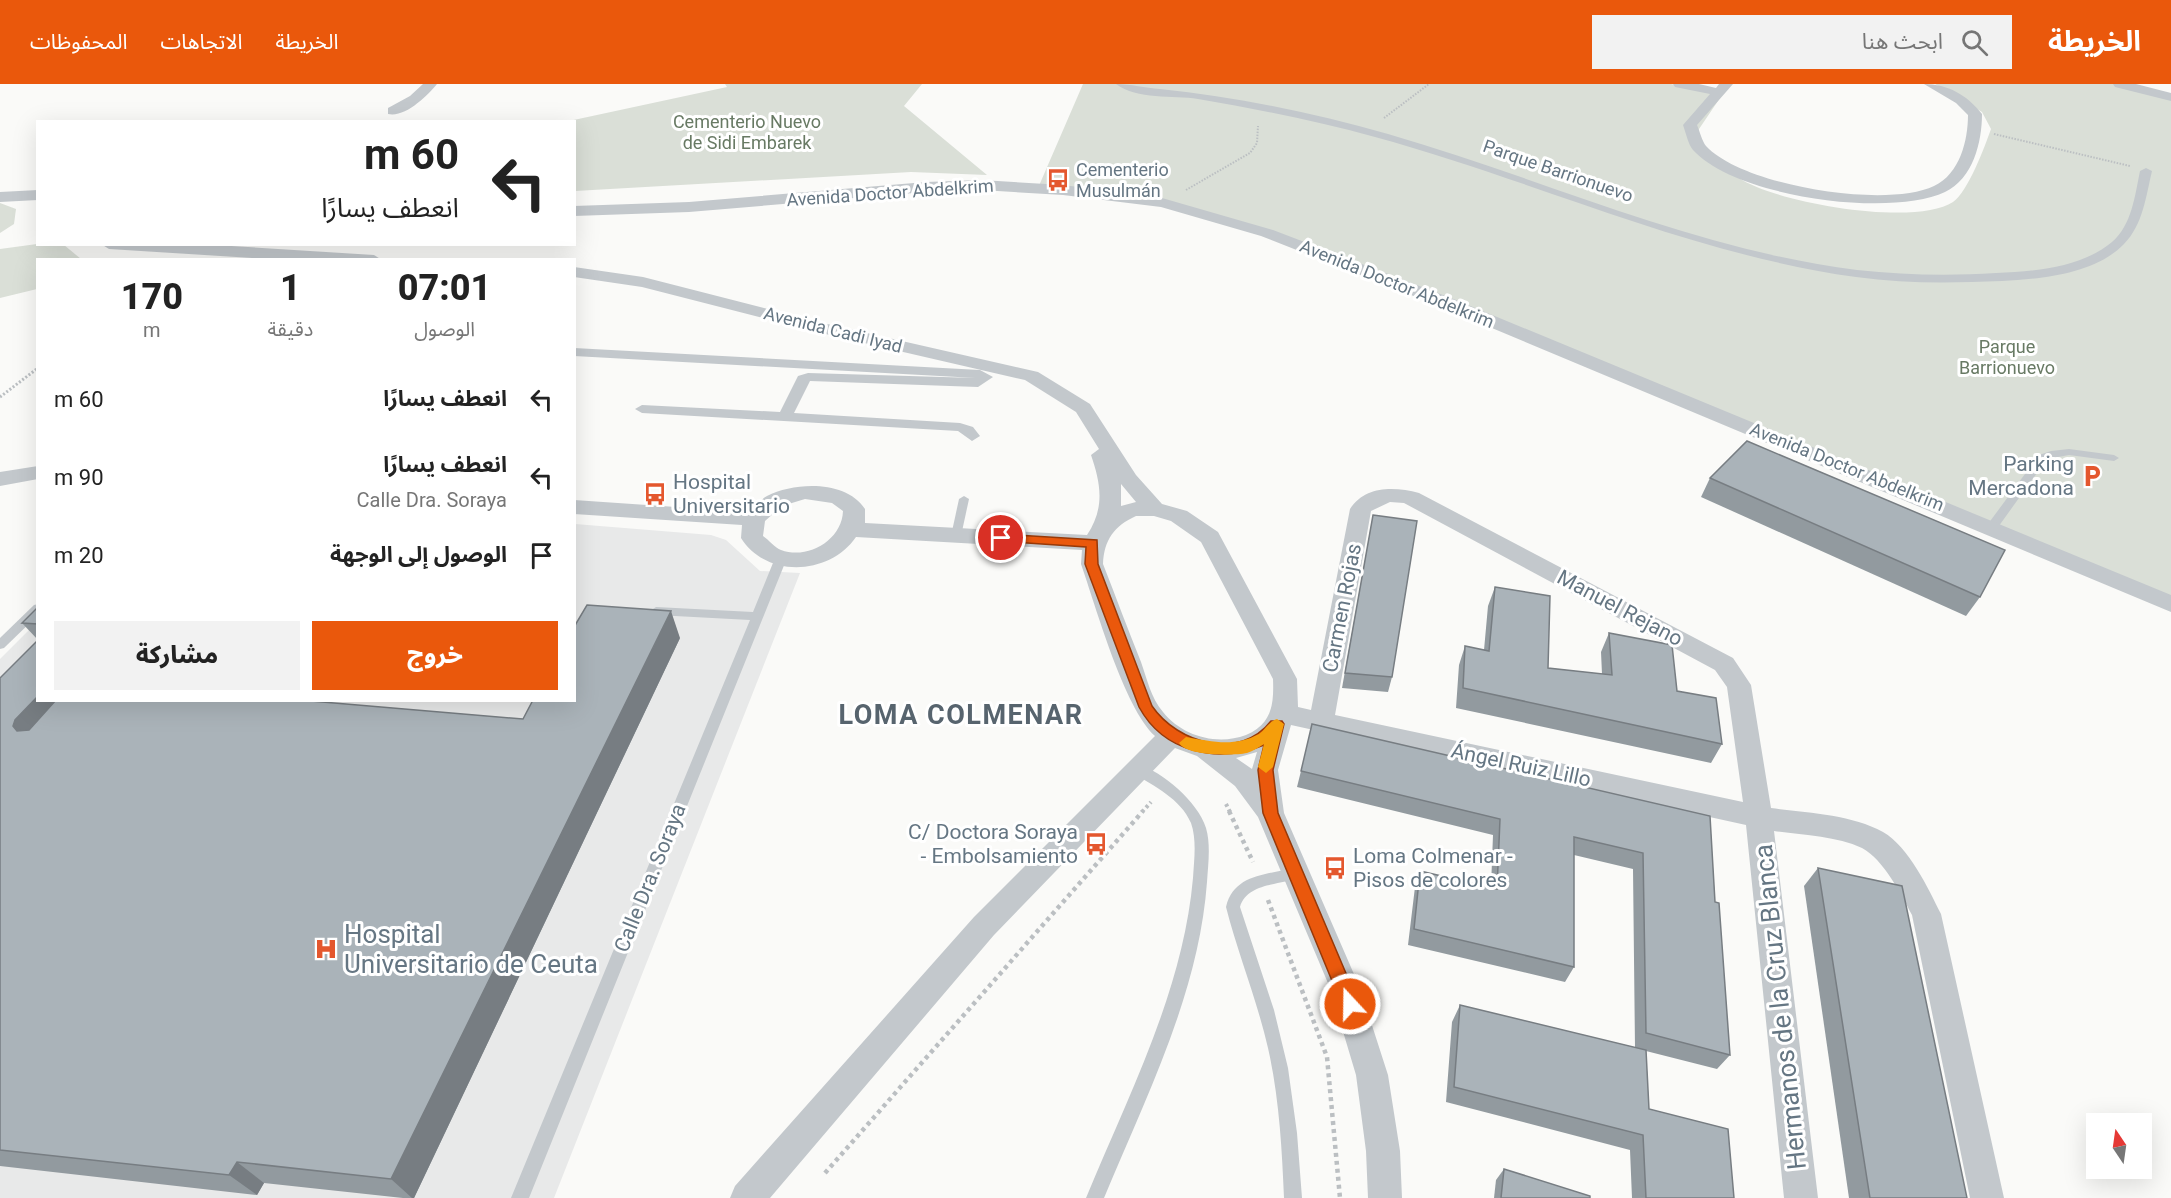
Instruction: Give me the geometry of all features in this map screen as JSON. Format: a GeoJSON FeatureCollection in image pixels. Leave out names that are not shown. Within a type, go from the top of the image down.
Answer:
{"type":"FeatureCollection","features":[{"type":"Feature","properties":{"kind":"street"},"geometry":{"type":"LineString","coordinates":[[393,111],[416,99],[430,84]]}},
{"type":"Feature","properties":{"kind":"street","name":"Parque Barrionuevo"},"geometry":{"type":"LineString","coordinates":[[1121,84],[1134,88],[1260,107],[1342,125],[1452,155],[1731,248],[1820,268],[1901,277],[1959,279],[2012,277],[2056,270],[2091,259],[2112,247],[2126,234],[2132,224],[2146,171]]}},
{"type":"Feature","properties":{"kind":"street"},"geometry":{"type":"LineString","coordinates":[[1680,84],[1722,88]]}},
{"type":"Feature","properties":{"kind":"street"},"geometry":{"type":"LineString","coordinates":[[1722,88],[1690,125],[1692,137],[1703,150],[1725,165],[1756,179],[1826,197],[1861,201],[1898,200],[1939,190],[1948,184],[1966,158],[1975,129],[1975,114],[1969,107],[1931,84]]}},
{"type":"Feature","properties":{"kind":"street"},"geometry":{"type":"LineString","coordinates":[[2120,84],[2171,97]]}},
{"type":"Feature","properties":{"kind":"street","name":"Avenida Doctor Abdelkrim"},"geometry":{"type":"LineString","coordinates":[[576,211],[689,207],[926,187],[981,185],[1063,190],[1162,203],[1267,233],[1374,274],[2171,604]]}},
{"type":"Feature","properties":{"kind":"street"},"geometry":{"type":"LineString","coordinates":[[0,197],[36,195]]}},
{"type":"Feature","properties":{"kind":"street"},"geometry":{"type":"LineString","coordinates":[[166,246],[344,258]]}},
{"type":"Feature","properties":{"kind":"street","name":"Avenida Cadi Iyad"},"geometry":{"type":"LineString","coordinates":[[576,272],[653,285],[821,328],[1031,376],[1083,408],[1128,479],[1154,509]]}},
{"type":"Feature","properties":{"kind":"street"},"geometry":{"type":"LineString","coordinates":[[576,352],[980,374],[986,377],[978,383],[808,376],[803,379],[784,419]]}},
{"type":"Feature","properties":{"kind":"street"},"geometry":{"type":"LineString","coordinates":[[1083,408],[1113,484],[1112,504],[1099,534],[1092,564],[1146,707],[1155,722],[1172,736],[1205,748],[1244,778],[1270,813]]}},
{"type":"Feature","properties":{"kind":"street"},"geometry":{"type":"LineString","coordinates":[[642,409],[784,419],[960,427],[968,430],[972,436]]}},
{"type":"Feature","properties":{"kind":"street"},"geometry":{"type":"LineString","coordinates":[[0,479],[36,472]]}},
{"type":"Feature","properties":{"kind":"street"},"geometry":{"type":"LineString","coordinates":[[820,492],[846,502],[854,510],[856,520],[854,530],[838,548],[825,554],[795,560],[768,554],[753,538],[754,519],[768,506],[789,495],[820,492]]}},
{"type":"Feature","properties":{"kind":"street","name":"Manuel Rejano"},"geometry":{"type":"LineString","coordinates":[[1371,499],[1390,494],[1411,498],[1724,664],[1739,685],[1759,817]]}},
{"type":"Feature","properties":{"kind":"street","name":"Carmen Rojas"},"geometry":{"type":"LineString","coordinates":[[1321,722],[1361,509],[1371,499]]}},
{"type":"Feature","properties":{"kind":"street"},"geometry":{"type":"LineString","coordinates":[[576,507],[754,519]]}},
{"type":"Feature","properties":{"kind":"street"},"geometry":{"type":"LineString","coordinates":[[854,530],[956,536],[1099,534],[1133,509],[1154,509],[1191,522],[1210,537],[1285,679],[1288,700],[1265,770],[1270,813],[1294,874],[1345,988],[1372,1075],[1383,1151],[1385,1198]]}},
{"type":"Feature","properties":{"kind":"street"},"geometry":{"type":"LineString","coordinates":[[1205,748],[1246,747],[1268,736],[1280,719]]}},
{"type":"Feature","properties":{"kind":"street","name":"Ángel Ruiz Lillo"},"geometry":{"type":"LineString","coordinates":[[1280,719],[1321,722],[1759,817],[1860,835],[1884,849],[1903,871],[1926,914],[1988,1198]]}},
{"type":"Feature","properties":{"kind":"street"},"geometry":{"type":"LineString","coordinates":[[747,1198],[984,926],[1172,736]]}},
{"type":"Feature","properties":{"kind":"street","name":"Hermanos de la Cruz Blanca"},"geometry":{"type":"LineString","coordinates":[[1759,817],[1801,1198]]}},
{"type":"Feature","properties":{"kind":"lane"},"geometry":{"type":"LineString","coordinates":[[1992,528],[2043,456],[2052,452],[2067,452],[2114,458]]}},
{"type":"Feature","properties":{"kind":"lane"},"geometry":{"type":"LineString","coordinates":[[956,536],[964,499]]}},
{"type":"Feature","properties":{"kind":"lane","name":"Calle Dra. Soraya"},"geometry":{"type":"LineString","coordinates":[[520,1198],[781,558]]}},
{"type":"Feature","properties":{"kind":"lane"},"geometry":{"type":"LineString","coordinates":[[0,645],[36,610]]}},
{"type":"Feature","properties":{"kind":"lane"},"geometry":{"type":"LineString","coordinates":[[640,610],[757,616]]}},
{"type":"Feature","properties":{"kind":"lane"},"geometry":{"type":"LineString","coordinates":[[1095,1198],[1175,1001],[1198,906],[1201,848],[1197,823],[1186,804],[1138,769]]}},
{"type":"Feature","properties":{"kind":"lane"},"geometry":{"type":"LineString","coordinates":[[1293,1198],[1286,1101],[1270,1025],[1233,907],[1234,899],[1242,888],[1294,874]]}},
{"type":"Feature","properties":{"kind":"path"},"geometry":{"type":"LineString","coordinates":[[1383,118],[1429,84]]}},
{"type":"Feature","properties":{"kind":"path"},"geometry":{"type":"LineString","coordinates":[[1162,203],[1250,153],[1257,143],[1260,107]]}},
{"type":"Feature","properties":{"kind":"path"},"geometry":{"type":"LineString","coordinates":[[1975,129],[2146,171]]}},
{"type":"Feature","properties":{"kind":"path"},"geometry":{"type":"LineString","coordinates":[[0,397],[36,370]]}},
{"type":"Feature","properties":{"kind":"path"},"geometry":{"type":"LineString","coordinates":[[825,1173],[1164,787]]}},
{"type":"Feature","properties":{"kind":"path"},"geometry":{"type":"LineString","coordinates":[[1222,797],[1261,883],[1327,1057],[1341,1198]]}},
{"type":"Feature","properties":{"kind":"shaded area","name":"Hospital Universitario de Ceuta"},"geometry":{"type":"Polygon","coordinates":[[[576,524],[711,535],[726,540],[760,571],[800,573],[554,1198],[0,1198],[0,659],[36,623],[36,702],[576,702],[576,524]]]}},
{"type":"Feature","properties":{"kind":"green space","name":"Cementerio Nuevo de Sidi Embarek"},"geometry":{"type":"Polygon","coordinates":[[[725,84],[922,84],[904,106],[987,175],[911,172],[576,191],[576,120],[574,120],[727,87],[725,84]]]}},
{"type":"Feature","properties":{"kind":"green space","name":"Parque Barrionuevo"},"geometry":{"type":"Polygon","coordinates":[[[1083,84],[1671,84],[1722,95],[1699,129],[1697,142],[1739,178],[1783,196],[1846,209],[1879,212],[1935,209],[1953,202],[1959,197],[1970,179],[1980,157],[1991,129],[1982,112],[1935,84],[2124,84],[2171,96],[2171,605],[1364,269],[1190,209],[1038,188],[1083,84]]]}},
{"type":"Feature","properties":{"kind":"green space"},"geometry":{"type":"Polygon","coordinates":[[[0,203],[16,209],[14,224],[0,233],[0,203]]]}},
{"type":"Feature","properties":{"kind":"green space"},"geometry":{"type":"Polygon","coordinates":[[[36,244],[36,246],[65,246],[80,258],[36,258],[36,289],[0,298],[0,249],[36,244]]]}},
{"type":"Feature","properties":{"kind":"building"},"geometry":{"type":"Polygon","coordinates":[[[1747,441],[2005,550],[1980,597],[1710,478],[1747,441]]]}},
{"type":"Feature","properties":{"kind":"building"},"geometry":{"type":"Polygon","coordinates":[[[1373,515],[1417,521],[1392,677],[1345,673],[1373,515]]]}},
{"type":"Feature","properties":{"kind":"building"},"geometry":{"type":"Polygon","coordinates":[[[1495,587],[1550,596],[1548,668],[1612,675],[1609,633],[1672,645],[1677,691],[1716,698],[1722,744],[1463,688],[1465,646],[1489,651],[1495,587]]]}},
{"type":"Feature","properties":{"kind":"building","name":"Hospital Universitario de Ceuta"},"geometry":{"type":"Polygon","coordinates":[[[587,605],[671,611],[391,1179],[237,1162],[229,1175],[0,1150],[0,678],[36,642],[36,698],[15,720],[13,726],[17,731],[29,730],[54,702],[323,702],[523,719],[532,702],[576,702],[576,624],[587,605]]]}},
{"type":"Feature","properties":{"kind":"building"},"geometry":{"type":"Polygon","coordinates":[[[36,609],[36,624],[22,623],[36,609]]]}},
{"type":"Feature","properties":{"kind":"building"},"geometry":{"type":"Polygon","coordinates":[[[1312,724],[1710,816],[1715,902],[1719,903],[1730,1055],[1646,1033],[1643,853],[1574,837],[1574,967],[1414,929],[1420,871],[1497,889],[1500,819],[1301,771],[1312,724]]]}},
{"type":"Feature","properties":{"kind":"building"},"geometry":{"type":"Polygon","coordinates":[[[1818,868],[1902,886],[1967,1198],[1870,1198],[1818,868]]]}},
{"type":"Feature","properties":{"kind":"building"},"geometry":{"type":"Polygon","coordinates":[[[1460,1005],[1646,1050],[1649,1109],[1728,1129],[1734,1198],[1646,1198],[1643,1135],[1454,1087],[1460,1005]]]}},
{"type":"Feature","properties":{"kind":"building"},"geometry":{"type":"Polygon","coordinates":[[[1504,1169],[1590,1196],[1590,1198],[1501,1198],[1504,1169]]]}},
{"type":"Feature","properties":{"kind":"slow traffic"},"geometry":{"type":"LineString","coordinates":[[1186,743],[1221,750],[1246,747],[1268,736],[1277,724],[1269,747],[1266,767]]}},
{"type":"Feature","properties":{"kind":"place","name":"Cementerio Musulmán"},"geometry":{"type":"Point","coordinates":[1058,180]}},
{"type":"Feature","properties":{"kind":"place","name":"Parking Mercadona"},"geometry":{"type":"Point","coordinates":[2092,476]}},
{"type":"Feature","properties":{"kind":"place","name":"Hospital Universitario"},"geometry":{"type":"Point","coordinates":[655,494]}},
{"type":"Feature","properties":{"kind":"place","name":"C/ Doctora Soraya - Embolsamiento"},"geometry":{"type":"Point","coordinates":[1096,844]}},
{"type":"Feature","properties":{"kind":"place","name":"Loma Colmenar - Pisos de colores"},"geometry":{"type":"Point","coordinates":[1335,868]}},
{"type":"Feature","properties":{"kind":"place","name":"Hospital Universitario de Ceuta"},"geometry":{"type":"Point","coordinates":[326,949]}},
{"type":"Feature","properties":{"kind":"district","name":"LOMA COLMENAR"},"geometry":{"type":"Point","coordinates":[961,715]}},
{"type":"Feature","properties":{"kind":"route"},"geometry":{"type":"LineString","coordinates":[[1001,538],[1093,543],[1092,564],[1146,707],[1155,722],[1172,736],[1205,748],[1234,749],[1258,742],[1268,736],[1277,724],[1269,747],[1265,770],[1270,813],[1350,1004]]}}]}
